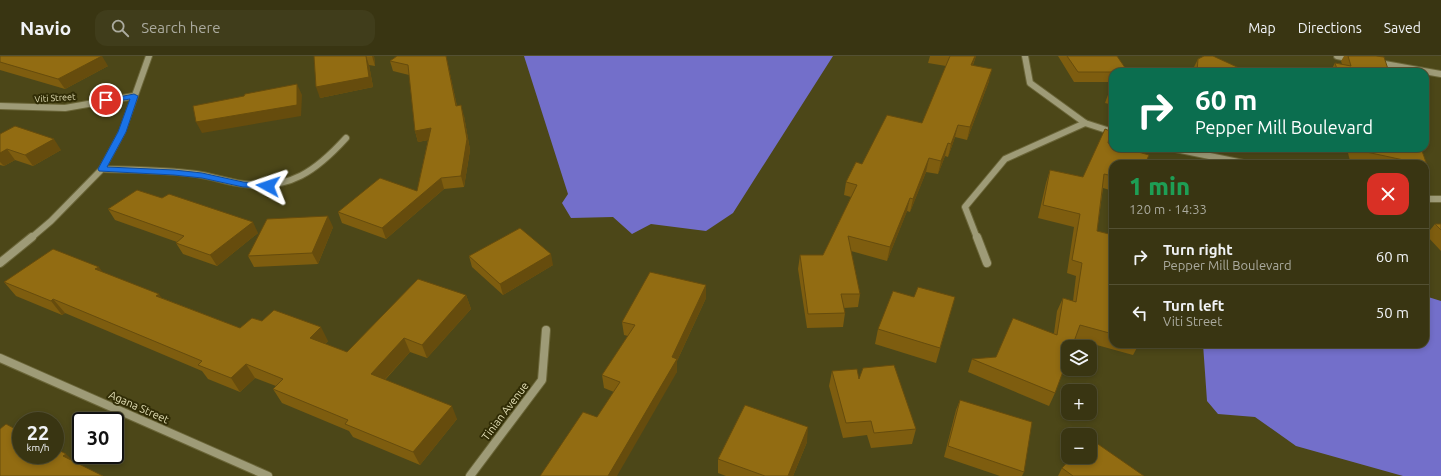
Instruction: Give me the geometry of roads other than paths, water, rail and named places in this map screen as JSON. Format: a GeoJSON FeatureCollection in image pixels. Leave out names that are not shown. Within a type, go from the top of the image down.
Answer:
{"type":"FeatureCollection","features":[{"type":"Feature","properties":{"kind":"street"},"geometry":{"type":"LineString","coordinates":[[0,263],[51,221],[102,169],[122,132],[149,56]]}},
{"type":"Feature","properties":{"kind":"street"},"geometry":{"type":"LineString","coordinates":[[1025,56],[1030,83],[1085,123],[1109,131]]}},
{"type":"Feature","properties":{"kind":"street"},"geometry":{"type":"LineString","coordinates":[[1337,56],[1360,60]]}},
{"type":"Feature","properties":{"kind":"street"},"geometry":{"type":"LineString","coordinates":[[1374,62],[1408,68]]}},
{"type":"Feature","properties":{"kind":"street"},"geometry":{"type":"LineString","coordinates":[[1429,72],[1441,74]]}},
{"type":"Feature","properties":{"kind":"street","name":"Viti Street"},"geometry":{"type":"LineString","coordinates":[[0,106],[65,108],[134,96]]}},
{"type":"Feature","properties":{"kind":"street"},"geometry":{"type":"LineString","coordinates":[[987,264],[965,207],[1005,159],[1085,123]]}},
{"type":"Feature","properties":{"kind":"street"},"geometry":{"type":"LineString","coordinates":[[102,169],[174,172],[202,175],[243,184],[268,186],[290,181],[307,174],[332,154],[346,138]]}},
{"type":"Feature","properties":{"kind":"street"},"geometry":{"type":"LineString","coordinates":[[1190,152],[1229,160]]}},
{"type":"Feature","properties":{"kind":"street"},"geometry":{"type":"LineString","coordinates":[[1429,199],[1441,198]]}},
{"type":"Feature","properties":{"kind":"street","name":"Tinian Avenue"},"geometry":{"type":"LineString","coordinates":[[470,476],[542,380],[546,330]]}},
{"type":"Feature","properties":{"kind":"street","name":"Agana Street"},"geometry":{"type":"LineString","coordinates":[[0,358],[268,476]]}}]}
